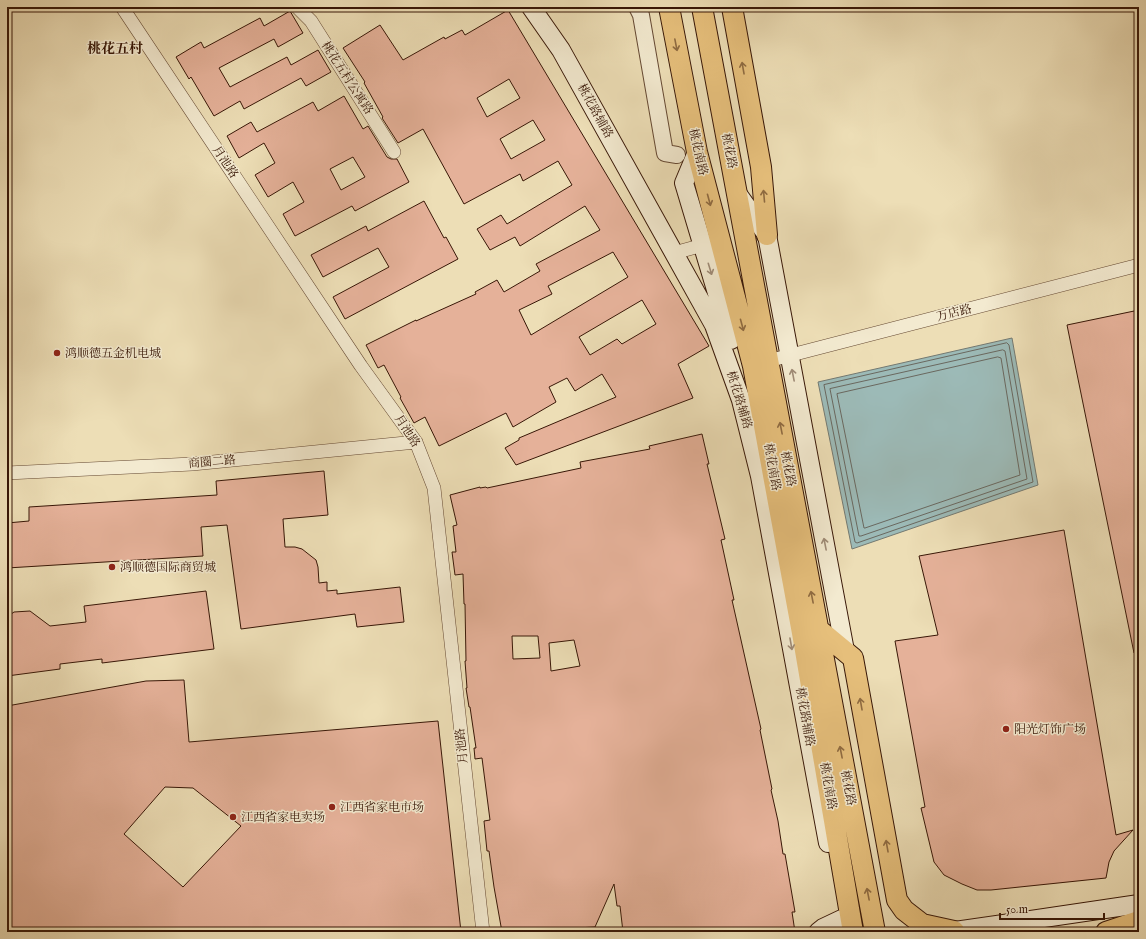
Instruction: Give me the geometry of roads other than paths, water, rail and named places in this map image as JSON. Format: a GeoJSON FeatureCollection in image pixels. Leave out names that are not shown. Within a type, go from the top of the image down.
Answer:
{"type":"FeatureCollection","features":[{"type":"Feature","properties":{"kind":"main road","name":"桃花路辅路"},"geometry":{"type":"LineString","coordinates":[[531,7],[561,50],[714,325],[741,400],[762,483],[846,928]]}},
{"type":"Feature","properties":{"kind":"main road","name":"桃花南路"},"geometry":{"type":"LineString","coordinates":[[669,7],[697,152],[753,366],[810,631],[846,928]]}},
{"type":"Feature","properties":{"kind":"main road","name":"桃花路"},"geometry":{"type":"LineString","coordinates":[[702,7],[768,361],[810,631],[875,932]]}},
{"type":"Feature","properties":{"kind":"main road"},"geometry":{"type":"LineString","coordinates":[[732,7],[761,167],[767,235],[845,651]]}},
{"type":"Feature","properties":{"kind":"main road"},"geometry":{"type":"LineString","coordinates":[[697,152],[684,183],[730,337],[810,631],[845,651],[853,658],[897,900],[904,910],[922,924],[951,932],[1139,904]]}},
{"type":"Feature","properties":{"kind":"main road"},"geometry":{"type":"LineString","coordinates":[[736,192],[767,235]]}},
{"type":"Feature","properties":{"kind":"main road"},"geometry":{"type":"LineString","coordinates":[[1018,932],[1139,914]]}},
{"type":"Feature","properties":{"kind":"main road"},"geometry":{"type":"LineString","coordinates":[[1106,932],[1139,921]]}},
{"type":"Feature","properties":{"kind":"main road"},"geometry":{"type":"LineString","coordinates":[[818,932],[823,928],[846,928]]}},
{"type":"Feature","properties":{"kind":"street","name":"月池路"},"geometry":{"type":"LineString","coordinates":[[122,7],[361,366],[416,442],[434,488],[483,932]]}},
{"type":"Feature","properties":{"kind":"street","name":"桃花五村公寓路"},"geometry":{"type":"LineString","coordinates":[[297,7],[311,21],[394,152]]}},
{"type":"Feature","properties":{"kind":"street"},"geometry":{"type":"LineString","coordinates":[[637,7],[641,15],[665,153],[677,156]]}},
{"type":"Feature","properties":{"kind":"street"},"geometry":{"type":"LineString","coordinates":[[674,253],[703,245]]}},
{"type":"Feature","properties":{"kind":"street","name":"万店路"},"geometry":{"type":"LineString","coordinates":[[768,361],[1139,266]]}},
{"type":"Feature","properties":{"kind":"street","name":"商圈二路"},"geometry":{"type":"LineString","coordinates":[[7,473],[192,464],[416,442]]}},
{"type":"Feature","properties":{"kind":"water"},"geometry":{"type":"Polygon","coordinates":[[[1012,338],[1038,485],[852,549],[818,382],[1012,338]]]}},
{"type":"Feature","properties":{"kind":"place","name":"鸿顺德五金机电城"},"geometry":{"type":"Point","coordinates":[57,353]}},
{"type":"Feature","properties":{"kind":"place","name":"鸿顺德国际商贸城"},"geometry":{"type":"Point","coordinates":[112,567]}},
{"type":"Feature","properties":{"kind":"place","name":"阳光灯饰广场"},"geometry":{"type":"Point","coordinates":[1006,729]}},
{"type":"Feature","properties":{"kind":"place","name":"江西省家电市场"},"geometry":{"type":"Point","coordinates":[332,807]}},
{"type":"Feature","properties":{"kind":"place","name":"江西省家电卖场"},"geometry":{"type":"Point","coordinates":[233,817]}},
{"type":"Feature","properties":{"kind":"district","name":"桃花五村"},"geometry":{"type":"Point","coordinates":[115,49]}}]}
